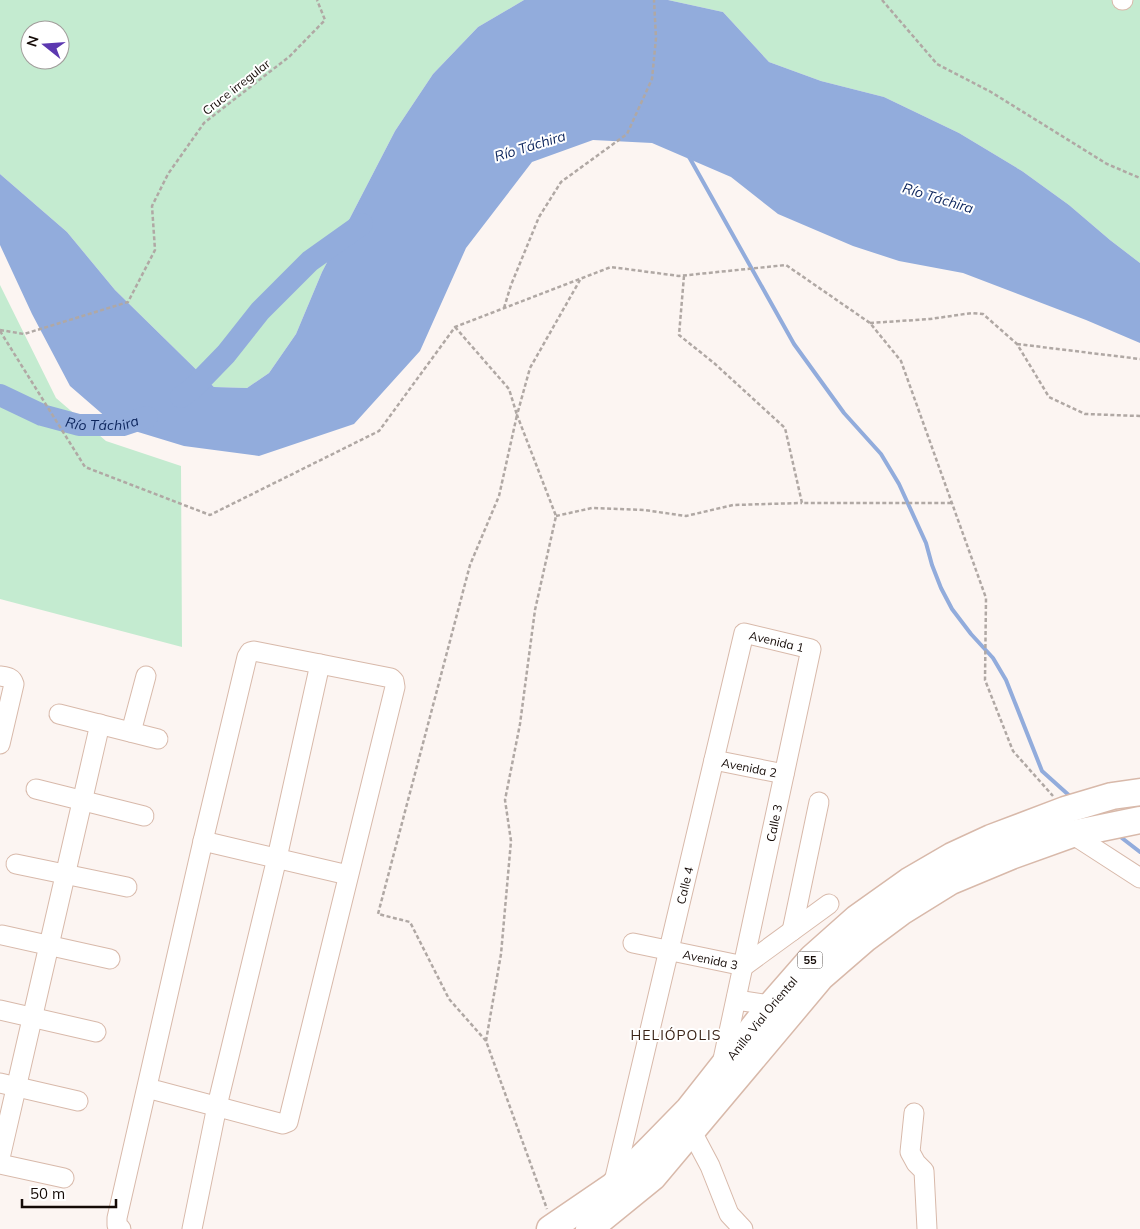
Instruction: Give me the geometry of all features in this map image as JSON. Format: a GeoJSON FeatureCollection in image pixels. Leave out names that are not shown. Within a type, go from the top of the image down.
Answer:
{"type":"FeatureCollection","features":[{"type":"Feature","properties":{"kind":"highway","name":"Anillo Vial Oriental"},"geometry":{"type":"LineString","coordinates":[[552,1228],[613,1186],[651,1148],[689,1109],[771,1005],[818,952],[857,918],[909,881],[952,856],[990,838],[1065,810],[1112,796],[1140,792]]}},
{"type":"Feature","properties":{"kind":"highway","name":"Anillo Vial Oriental"},"geometry":{"type":"LineString","coordinates":[[600,1226],[653,1177],[821,977],[866,938],[900,912],[951,881],[1011,856],[1072,834],[1140,820]]}},
{"type":"Feature","properties":{"kind":"street","name":"Avenida 1"},"geometry":{"type":"LineString","coordinates":[[744,633],[811,649]]}},
{"type":"Feature","properties":{"kind":"street","name":"Calle 4"},"geometry":{"type":"LineString","coordinates":[[613,1186],[744,633]]}},
{"type":"Feature","properties":{"kind":"street","name":"Calle 3"},"geometry":{"type":"LineString","coordinates":[[722,1065],[811,649]]}},
{"type":"Feature","properties":{"kind":"street"},"geometry":{"type":"LineString","coordinates":[[121,1229],[117,1225],[117,1218],[203,841],[247,657],[250,652],[254,651],[391,678],[394,681],[395,687],[288,1122],[283,1124],[147,1088]]}},
{"type":"Feature","properties":{"kind":"street"},"geometry":{"type":"LineString","coordinates":[[192,1229],[217,1106],[277,858],[320,664]]}},
{"type":"Feature","properties":{"kind":"street"},"geometry":{"type":"LineString","coordinates":[[0,676],[9,678],[14,684],[0,744]]}},
{"type":"Feature","properties":{"kind":"street"},"geometry":{"type":"LineString","coordinates":[[131,732],[146,676]]}},
{"type":"Feature","properties":{"kind":"street"},"geometry":{"type":"LineString","coordinates":[[59,714],[158,739]]}},
{"type":"Feature","properties":{"kind":"street"},"geometry":{"type":"LineString","coordinates":[[0,1158],[8,1085],[33,1017],[100,724]]}},
{"type":"Feature","properties":{"kind":"street","name":"Avenida 2"},"geometry":{"type":"LineString","coordinates":[[714,760],[784,774]]}},
{"type":"Feature","properties":{"kind":"street"},"geometry":{"type":"LineString","coordinates":[[36,789],[144,816]]}},
{"type":"Feature","properties":{"kind":"street"},"geometry":{"type":"LineString","coordinates":[[792,931],[819,802]]}},
{"type":"Feature","properties":{"kind":"street"},"geometry":{"type":"LineString","coordinates":[[1072,834],[1140,878]]}},
{"type":"Feature","properties":{"kind":"street"},"geometry":{"type":"LineString","coordinates":[[203,841],[348,876]]}},
{"type":"Feature","properties":{"kind":"street"},"geometry":{"type":"LineString","coordinates":[[16,864],[127,887]]}},
{"type":"Feature","properties":{"kind":"street","name":"Avenida 3"},"geometry":{"type":"LineString","coordinates":[[633,943],[744,966],[829,904]]}},
{"type":"Feature","properties":{"kind":"street"},"geometry":{"type":"LineString","coordinates":[[2,935],[110,959]]}},
{"type":"Feature","properties":{"kind":"street"},"geometry":{"type":"LineString","coordinates":[[737,996],[744,1001],[771,1005]]}},
{"type":"Feature","properties":{"kind":"street"},"geometry":{"type":"LineString","coordinates":[[0,1010],[96,1032]]}},
{"type":"Feature","properties":{"kind":"street"},"geometry":{"type":"LineString","coordinates":[[8,1085],[78,1101]]}},
{"type":"Feature","properties":{"kind":"street"},"geometry":{"type":"LineString","coordinates":[[914,1113],[910,1152],[924,1172],[927,1229]]}},
{"type":"Feature","properties":{"kind":"street"},"geometry":{"type":"LineString","coordinates":[[692,1132],[710,1166],[729,1214],[743,1229]]}},
{"type":"Feature","properties":{"kind":"street"},"geometry":{"type":"LineString","coordinates":[[624,1137],[651,1148]]}},
{"type":"Feature","properties":{"kind":"street"},"geometry":{"type":"LineString","coordinates":[[0,1164],[64,1178]]}},
{"type":"Feature","properties":{"kind":"path","name":"Cruce irregular"},"geometry":{"type":"LineString","coordinates":[[0,330],[24,334],[128,302],[155,250],[152,206],[168,174],[204,123],[290,56],[325,20],[318,0]]}},
{"type":"Feature","properties":{"kind":"path"},"geometry":{"type":"LineString","coordinates":[[504,308],[511,285],[539,216],[561,182],[627,134],[652,79],[656,38],[654,0]]}},
{"type":"Feature","properties":{"kind":"path"},"geometry":{"type":"LineString","coordinates":[[882,0],[937,64],[991,92],[1107,164],[1140,178]]}},
{"type":"Feature","properties":{"kind":"path"},"geometry":{"type":"LineString","coordinates":[[0,330],[85,467],[210,515],[379,432],[455,328],[611,267],[684,276],[786,265],[870,323],[900,362],[986,598],[985,680],[1013,751],[1065,810]]}},
{"type":"Feature","properties":{"kind":"path"},"geometry":{"type":"LineString","coordinates":[[684,276],[679,336],[714,363],[785,428],[802,502]]}},
{"type":"Feature","properties":{"kind":"path"},"geometry":{"type":"LineString","coordinates":[[552,1228],[486,1041],[448,1000],[410,922],[378,914],[470,565],[499,496],[517,415],[530,368],[581,279]]}},
{"type":"Feature","properties":{"kind":"path"},"geometry":{"type":"LineString","coordinates":[[870,323],[930,319],[972,312],[983,314],[1017,344],[1049,397],[1085,414],[1140,416]]}},
{"type":"Feature","properties":{"kind":"path"},"geometry":{"type":"LineString","coordinates":[[455,328],[510,389],[517,415],[556,516],[535,610],[520,724],[506,800],[511,840],[501,954],[486,1041]]}},
{"type":"Feature","properties":{"kind":"path"},"geometry":{"type":"LineString","coordinates":[[1017,344],[1140,360]]}},
{"type":"Feature","properties":{"kind":"path"},"geometry":{"type":"LineString","coordinates":[[556,516],[592,508],[644,510],[686,516],[733,505],[802,502],[951,503]]}},
{"type":"Feature","properties":{"kind":"green space"},"geometry":{"type":"Polygon","coordinates":[[[0,0],[524,0],[478,27],[433,74],[395,131],[322,272],[296,334],[269,373],[247,388],[214,387],[115,290],[67,232],[0,174],[0,0]]]}},
{"type":"Feature","properties":{"kind":"green space"},"geometry":{"type":"Polygon","coordinates":[[[668,0],[1140,0],[1140,263],[1069,205],[1022,171],[959,133],[884,97],[821,81],[769,62],[723,12],[668,0]]]}},
{"type":"Feature","properties":{"kind":"green space"},"geometry":{"type":"Polygon","coordinates":[[[0,285],[56,398],[106,441],[181,466],[182,647],[0,599],[0,285]]]}},
{"type":"Feature","properties":{"kind":"water"},"geometry":{"type":"Polygon","coordinates":[[[524,0],[668,0],[723,12],[769,62],[821,81],[884,97],[959,133],[1022,171],[1069,205],[1140,263],[1140,343],[1086,320],[963,273],[899,261],[853,246],[778,214],[731,177],[652,143],[593,140],[532,162],[466,248],[420,351],[354,424],[259,456],[184,446],[115,425],[70,386],[32,314],[0,245],[0,174],[67,232],[115,290],[214,387],[247,388],[269,373],[296,334],[322,272],[395,131],[433,74],[478,27],[524,0]]]}},
{"type":"Feature","properties":{"kind":"waterway"},"geometry":{"type":"LineString","coordinates":[[688,155],[794,344],[844,413],[881,454],[899,484],[926,543],[941,588],[952,609],[993,658],[1006,680],[1042,771],[1072,798]]}},
{"type":"Feature","properties":{"kind":"waterway","name":"Río Táchira"},"geometry":{"type":"LineString","coordinates":[[181,397],[192,389],[226,354],[260,311],[310,261],[362,224]]}},
{"type":"Feature","properties":{"kind":"waterway","name":"Río Táchira"},"geometry":{"type":"LineString","coordinates":[[0,395],[42,415],[79,425],[123,425],[147,417]]}},
{"type":"Feature","properties":{"kind":"waterway"},"geometry":{"type":"LineString","coordinates":[[1118,835],[1140,852]]}},
{"type":"Feature","properties":{"kind":"district","name":"HELIÓPOLIS"},"geometry":{"type":"Point","coordinates":[676,1035]}}]}
